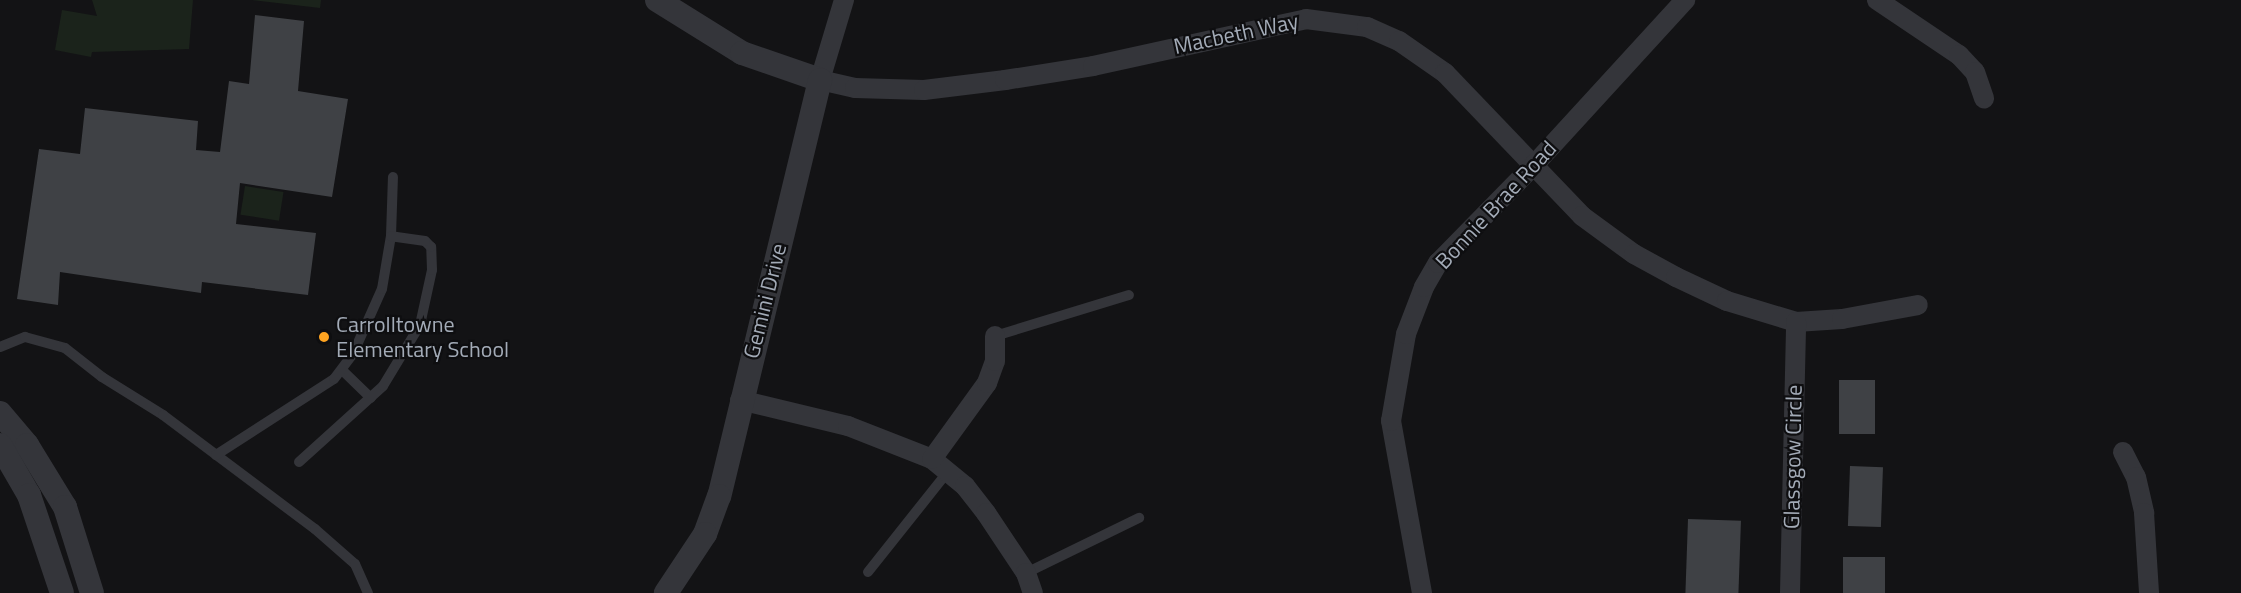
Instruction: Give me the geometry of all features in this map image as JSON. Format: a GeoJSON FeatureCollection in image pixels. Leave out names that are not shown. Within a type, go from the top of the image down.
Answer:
{"type":"FeatureCollection","features":[{"type":"Feature","properties":{"kind":"street","name":"Macbeth Way"},"geometry":{"type":"LineString","coordinates":[[657,0],[742,53],[820,80],[855,88],[924,90],[1093,66],[1277,23],[1306,19],[1350,22],[1382,32],[1420,54],[1444,73],[1582,216],[1634,254],[1727,301],[1796,322],[1842,319],[1918,305]]}},
{"type":"Feature","properties":{"kind":"street","name":"Gemini Drive"},"geometry":{"type":"LineString","coordinates":[[666,593],[678,580],[705,534],[719,496],[740,400],[820,80],[844,0]]}},
{"type":"Feature","properties":{"kind":"street","name":"Bonnie Brae Road"},"geometry":{"type":"LineString","coordinates":[[1422,593],[1391,421],[1406,334],[1438,262],[1534,165],[1685,0]]}},
{"type":"Feature","properties":{"kind":"street"},"geometry":{"type":"LineString","coordinates":[[1877,0],[1959,55],[1975,72],[1984,98]]}},
{"type":"Feature","properties":{"kind":"street","name":"Glassgow Circle"},"geometry":{"type":"LineString","coordinates":[[1790,593],[1796,322]]}},
{"type":"Feature","properties":{"kind":"street"},"geometry":{"type":"LineString","coordinates":[[932,459],[987,383],[995,361],[995,336]]}},
{"type":"Feature","properties":{"kind":"street"},"geometry":{"type":"LineString","coordinates":[[740,400],[848,426],[932,459],[949,470],[986,513],[1026,573],[1033,593]]}},
{"type":"Feature","properties":{"kind":"street"},"geometry":{"type":"LineString","coordinates":[[0,413],[27,445],[65,507],[92,593]]}},
{"type":"Feature","properties":{"kind":"street"},"geometry":{"type":"LineString","coordinates":[[0,445],[29,495],[62,593]]}},
{"type":"Feature","properties":{"kind":"street"},"geometry":{"type":"LineString","coordinates":[[2122,452],[2136,477],[2144,513],[2149,593]]}},
{"type":"Feature","properties":{"kind":"lane"},"geometry":{"type":"LineString","coordinates":[[216,454],[334,379],[342,370],[365,334],[382,289],[391,236],[393,177]]}},
{"type":"Feature","properties":{"kind":"lane"},"geometry":{"type":"LineString","coordinates":[[299,462],[371,398],[404,356],[420,325],[432,270],[431,247],[425,242],[391,236]]}},
{"type":"Feature","properties":{"kind":"lane"},"geometry":{"type":"LineString","coordinates":[[995,336],[1129,296]]}},
{"type":"Feature","properties":{"kind":"lane"},"geometry":{"type":"LineString","coordinates":[[0,346],[25,337],[65,348],[216,454],[355,564],[368,593]]}},
{"type":"Feature","properties":{"kind":"lane"},"geometry":{"type":"LineString","coordinates":[[342,370],[371,398]]}},
{"type":"Feature","properties":{"kind":"lane"},"geometry":{"type":"LineString","coordinates":[[868,572],[949,470]]}},
{"type":"Feature","properties":{"kind":"lane"},"geometry":{"type":"LineString","coordinates":[[1026,573],[1139,518]]}},
{"type":"Feature","properties":{"kind":"shaded area"},"geometry":{"type":"Polygon","coordinates":[[[92,0],[193,0],[189,49],[92,52],[91,57],[55,50],[62,10],[97,16],[92,0]]]}},
{"type":"Feature","properties":{"kind":"shaded area"},"geometry":{"type":"Polygon","coordinates":[[[252,0],[321,0],[320,8],[252,0]]]}},
{"type":"Feature","properties":{"kind":"shaded area"},"geometry":{"type":"Polygon","coordinates":[[[245,186],[284,192],[279,221],[240,215],[245,186]]]}},
{"type":"Feature","properties":{"kind":"building","name":"Carrolltowne Elementary School"},"geometry":{"type":"Polygon","coordinates":[[[255,15],[304,21],[298,91],[348,99],[332,197],[240,183],[236,224],[316,233],[308,295],[202,282],[201,293],[60,272],[58,305],[17,299],[39,149],[80,154],[85,108],[198,121],[196,150],[220,152],[229,81],[249,84],[255,15]]]}},
{"type":"Feature","properties":{"kind":"building"},"geometry":{"type":"Polygon","coordinates":[[[1839,380],[1875,380],[1875,434],[1839,434],[1839,380]]]}},
{"type":"Feature","properties":{"kind":"building"},"geometry":{"type":"Polygon","coordinates":[[[1850,466],[1883,467],[1881,527],[1848,526],[1850,466]]]}},
{"type":"Feature","properties":{"kind":"building"},"geometry":{"type":"Polygon","coordinates":[[[1688,519],[1741,521],[1738,593],[1685,593],[1688,519]]]}},
{"type":"Feature","properties":{"kind":"building"},"geometry":{"type":"Polygon","coordinates":[[[1843,557],[1885,557],[1885,593],[1843,593],[1843,557]]]}},
{"type":"Feature","properties":{"kind":"place","name":"Carrolltowne Elementary School"},"geometry":{"type":"Point","coordinates":[324,337]}}]}
